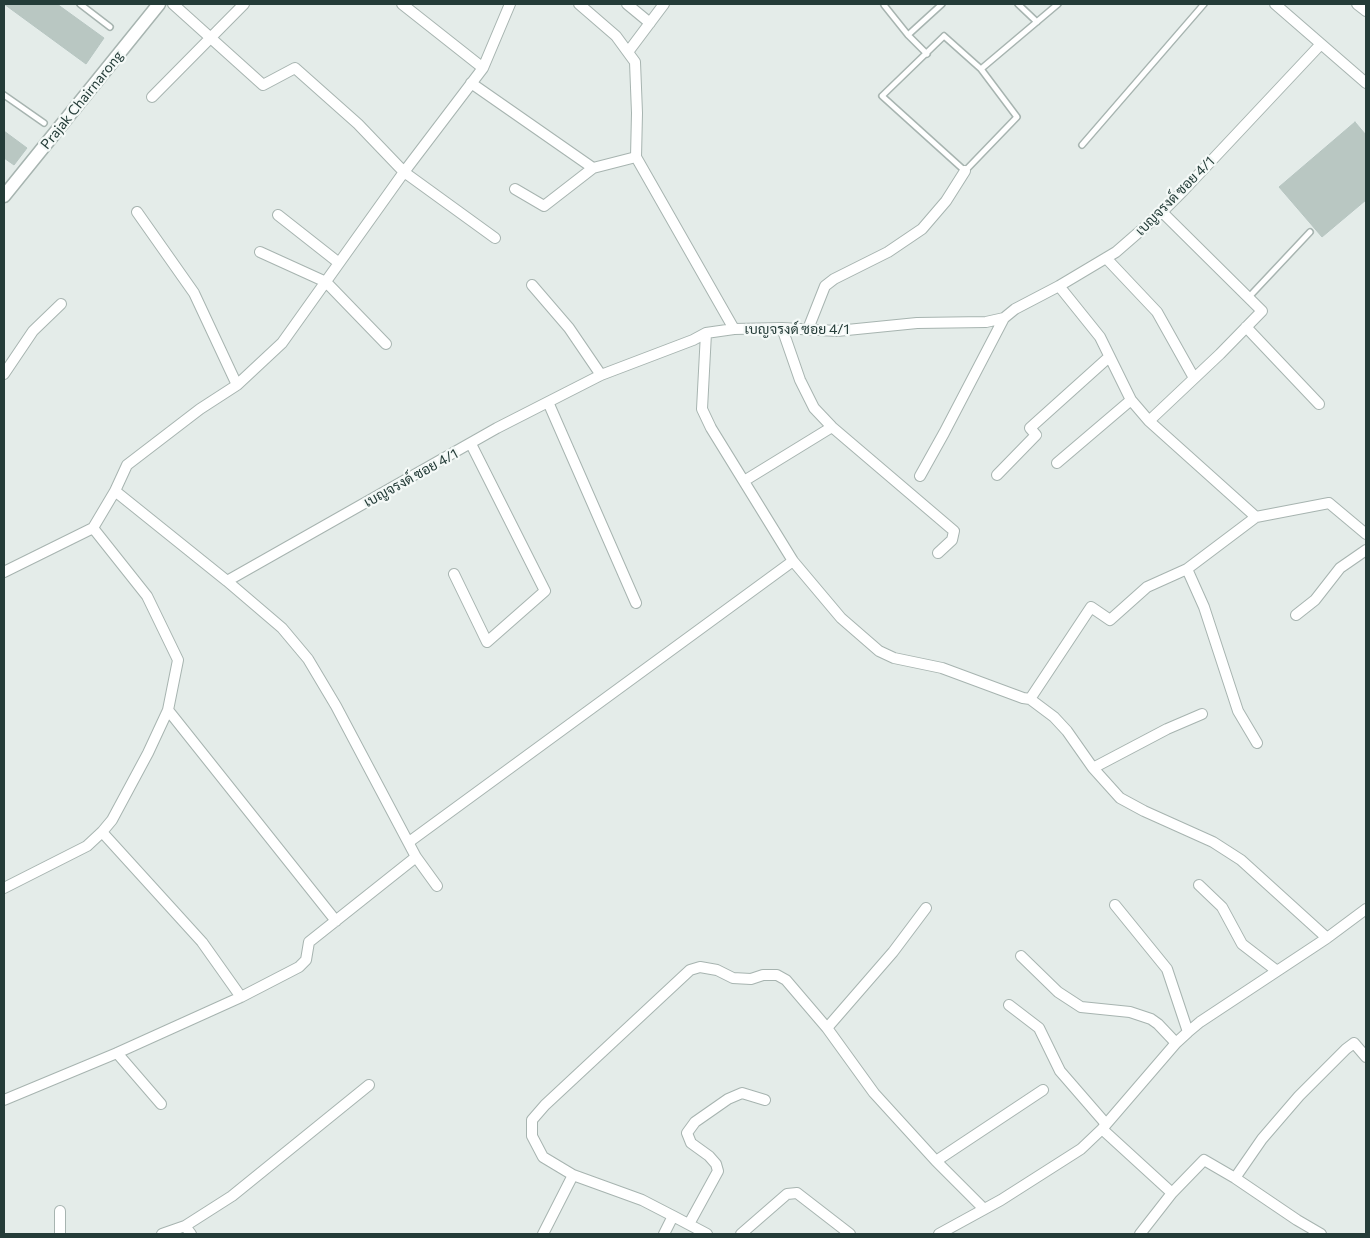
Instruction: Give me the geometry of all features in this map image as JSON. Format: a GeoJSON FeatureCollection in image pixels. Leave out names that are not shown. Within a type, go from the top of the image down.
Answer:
{"type":"FeatureCollection","features":[{"type":"Feature","properties":{"kind":"street","name":"Prajak Chairnarong"},"geometry":{"type":"LineString","coordinates":[[4,196],[159,4]]}},
{"type":"Feature","properties":{"kind":"street"},"geometry":{"type":"LineString","coordinates":[[173,4],[263,85],[295,68],[358,124],[404,172],[495,238]]}},
{"type":"Feature","properties":{"kind":"street"},"geometry":{"type":"LineString","coordinates":[[152,97],[244,4]]}},
{"type":"Feature","properties":{"kind":"street"},"geometry":{"type":"LineString","coordinates":[[402,4],[483,68]]}},
{"type":"Feature","properties":{"kind":"street"},"geometry":{"type":"LineString","coordinates":[[4,572],[93,528],[115,491],[127,465],[200,408],[237,385],[282,343],[404,172],[483,68],[510,4]]}},
{"type":"Feature","properties":{"kind":"street"},"geometry":{"type":"LineString","coordinates":[[579,4],[616,36],[635,62],[636,157],[734,329]]}},
{"type":"Feature","properties":{"kind":"street"},"geometry":{"type":"LineString","coordinates":[[627,4],[650,23]]}},
{"type":"Feature","properties":{"kind":"street"},"geometry":{"type":"LineString","coordinates":[[628,52],[664,4]]}},
{"type":"Feature","properties":{"kind":"street"},"geometry":{"type":"LineString","coordinates":[[1275,4],[1366,82]]}},
{"type":"Feature","properties":{"kind":"street"},"geometry":{"type":"LineString","coordinates":[[1357,4],[1366,11]]}},
{"type":"Feature","properties":{"kind":"street","name":"เบญจรงด์ ซอย 4/1"},"geometry":{"type":"LineString","coordinates":[[227,581],[548,402],[601,375],[706,334],[734,329],[837,330],[917,324],[986,322],[1004,318],[1015,309],[1059,286],[1116,252],[1162,212],[1321,44]]}},
{"type":"Feature","properties":{"kind":"street"},"geometry":{"type":"LineString","coordinates":[[471,83],[593,168]]}},
{"type":"Feature","properties":{"kind":"street"},"geometry":{"type":"LineString","coordinates":[[515,189],[544,206],[593,168],[636,157]]}},
{"type":"Feature","properties":{"kind":"street"},"geometry":{"type":"LineString","coordinates":[[808,329],[825,286],[888,252],[922,229],[946,201],[965,171]]}},
{"type":"Feature","properties":{"kind":"street"},"geometry":{"type":"LineString","coordinates":[[137,212],[194,293],[237,385]]}},
{"type":"Feature","properties":{"kind":"street"},"geometry":{"type":"LineString","coordinates":[[1149,421],[1262,311],[1162,212]]}},
{"type":"Feature","properties":{"kind":"street"},"geometry":{"type":"LineString","coordinates":[[278,215],[339,263]]}},
{"type":"Feature","properties":{"kind":"street"},"geometry":{"type":"LineString","coordinates":[[260,252],[326,282],[386,344]]}},
{"type":"Feature","properties":{"kind":"street"},"geometry":{"type":"LineString","coordinates":[[1106,258],[1157,312],[1194,378]]}},
{"type":"Feature","properties":{"kind":"street"},"geometry":{"type":"LineString","coordinates":[[532,285],[569,328],[601,375]]}},
{"type":"Feature","properties":{"kind":"street"},"geometry":{"type":"LineString","coordinates":[[1059,286],[1100,338],[1131,400],[1149,421],[1256,517]]}},
{"type":"Feature","properties":{"kind":"street"},"geometry":{"type":"LineString","coordinates":[[4,374],[33,331],[61,304]]}},
{"type":"Feature","properties":{"kind":"street"},"geometry":{"type":"LineString","coordinates":[[920,476],[1004,318]]}},
{"type":"Feature","properties":{"kind":"street"},"geometry":{"type":"LineString","coordinates":[[1246,327],[1319,404]]}},
{"type":"Feature","properties":{"kind":"street"},"geometry":{"type":"LineString","coordinates":[[782,328],[800,380],[814,408],[832,427],[954,531],[952,540],[938,553]]}},
{"type":"Feature","properties":{"kind":"street"},"geometry":{"type":"LineString","coordinates":[[706,334],[702,409],[711,428],[793,561],[841,618],[879,651],[894,658],[942,668],[1023,698],[1030,698],[1054,717],[1067,731],[1093,768],[1120,798],[1213,842],[1241,860],[1327,938]]}},
{"type":"Feature","properties":{"kind":"street"},"geometry":{"type":"LineString","coordinates":[[997,475],[1036,435],[1030,428],[1109,357]]}},
{"type":"Feature","properties":{"kind":"street"},"geometry":{"type":"LineString","coordinates":[[1057,463],[1131,400]]}},
{"type":"Feature","properties":{"kind":"street"},"geometry":{"type":"LineString","coordinates":[[548,402],[636,603]]}},
{"type":"Feature","properties":{"kind":"street"},"geometry":{"type":"LineString","coordinates":[[744,480],[832,427]]}},
{"type":"Feature","properties":{"kind":"street"},"geometry":{"type":"LineString","coordinates":[[454,574],[487,642],[545,592],[470,444]]}},
{"type":"Feature","properties":{"kind":"street"},"geometry":{"type":"LineString","coordinates":[[115,491],[282,628],[308,659],[336,706],[416,857],[437,886]]}},
{"type":"Feature","properties":{"kind":"street"},"geometry":{"type":"LineString","coordinates":[[1030,698],[1091,606],[1110,620],[1147,587],[1187,569],[1256,517],[1328,503],[1366,534]]}},
{"type":"Feature","properties":{"kind":"street"},"geometry":{"type":"LineString","coordinates":[[4,888],[87,846],[102,832],[112,820],[148,753],[168,710],[178,660],[147,596],[93,528]]}},
{"type":"Feature","properties":{"kind":"street"},"geometry":{"type":"LineString","coordinates":[[1296,615],[1315,600],[1340,568],[1366,550]]}},
{"type":"Feature","properties":{"kind":"street"},"geometry":{"type":"LineString","coordinates":[[409,842],[793,561]]}},
{"type":"Feature","properties":{"kind":"street"},"geometry":{"type":"LineString","coordinates":[[1187,569],[1204,607],[1238,711],[1257,743]]}},
{"type":"Feature","properties":{"kind":"street"},"geometry":{"type":"LineString","coordinates":[[168,710],[336,921]]}},
{"type":"Feature","properties":{"kind":"street"},"geometry":{"type":"LineString","coordinates":[[1093,768],[1167,729],[1202,714]]}},
{"type":"Feature","properties":{"kind":"street"},"geometry":{"type":"LineString","coordinates":[[102,832],[202,942],[240,997]]}},
{"type":"Feature","properties":{"kind":"street"},"geometry":{"type":"LineString","coordinates":[[4,1100],[118,1053],[240,997],[299,967],[306,960],[309,942],[416,857]]}},
{"type":"Feature","properties":{"kind":"street"},"geometry":{"type":"LineString","coordinates":[[1199,885],[1222,907],[1242,944],[1277,971]]}},
{"type":"Feature","properties":{"kind":"street"},"geometry":{"type":"LineString","coordinates":[[1115,905],[1167,970],[1188,1032]]}},
{"type":"Feature","properties":{"kind":"street"},"geometry":{"type":"LineString","coordinates":[[827,1028],[893,952],[926,908]]}},
{"type":"Feature","properties":{"kind":"street"},"geometry":{"type":"LineString","coordinates":[[939,1234],[984,1210],[1081,1148],[1104,1127],[1176,1043],[1188,1032],[1200,1022],[1327,938],[1366,909]]}},
{"type":"Feature","properties":{"kind":"street"},"geometry":{"type":"LineString","coordinates":[[1021,956],[1058,992],[1081,1007],[1130,1012],[1144,1017],[1158,1024],[1176,1043]]}},
{"type":"Feature","properties":{"kind":"street"},"geometry":{"type":"LineString","coordinates":[[707,1234],[642,1200],[573,1175],[544,1157],[532,1136],[532,1120],[545,1105],[690,970],[700,967],[717,970],[733,978],[751,979],[763,975],[776,975],[786,980],[827,1028],[874,1093],[984,1210]]}},
{"type":"Feature","properties":{"kind":"street"},"geometry":{"type":"LineString","coordinates":[[1009,1005],[1039,1028],[1060,1071],[1104,1127],[1172,1193]]}},
{"type":"Feature","properties":{"kind":"street"},"geometry":{"type":"LineString","coordinates":[[1235,1178],[1262,1138],[1299,1096],[1346,1049],[1354,1043],[1366,1058]]}},
{"type":"Feature","properties":{"kind":"street"},"geometry":{"type":"LineString","coordinates":[[118,1053],[161,1104]]}},
{"type":"Feature","properties":{"kind":"street"},"geometry":{"type":"LineString","coordinates":[[162,1234],[188,1230],[369,1085]]}},
{"type":"Feature","properties":{"kind":"street"},"geometry":{"type":"LineString","coordinates":[[936,1161],[1043,1090]]}},
{"type":"Feature","properties":{"kind":"street"},"geometry":{"type":"LineString","coordinates":[[689,1224],[718,1171],[716,1164],[692,1142],[687,1133],[695,1122],[728,1099],[742,1093],[765,1100]]}},
{"type":"Feature","properties":{"kind":"street"},"geometry":{"type":"LineString","coordinates":[[1140,1234],[1172,1193],[1204,1160],[1321,1234]]}},
{"type":"Feature","properties":{"kind":"street"},"geometry":{"type":"LineString","coordinates":[[543,1234],[573,1175]]}},
{"type":"Feature","properties":{"kind":"street"},"geometry":{"type":"LineString","coordinates":[[741,1234],[787,1194],[798,1193],[850,1234]]}},
{"type":"Feature","properties":{"kind":"street"},"geometry":{"type":"LineString","coordinates":[[60,1211],[60,1234]]}},
{"type":"Feature","properties":{"kind":"street"},"geometry":{"type":"LineString","coordinates":[[664,1234],[673,1216]]}},
{"type":"Feature","properties":{"kind":"lane"},"geometry":{"type":"LineString","coordinates":[[80,4],[110,27]]}},
{"type":"Feature","properties":{"kind":"lane"},"geometry":{"type":"LineString","coordinates":[[908,35],[942,4]]}},
{"type":"Feature","properties":{"kind":"lane"},"geometry":{"type":"LineString","coordinates":[[1018,4],[1037,22]]}},
{"type":"Feature","properties":{"kind":"lane"},"geometry":{"type":"LineString","coordinates":[[981,69],[1058,4]]}},
{"type":"Feature","properties":{"kind":"lane"},"geometry":{"type":"LineString","coordinates":[[1082,144],[1204,4]]}},
{"type":"Feature","properties":{"kind":"lane"},"geometry":{"type":"LineString","coordinates":[[884,6],[927,54]]}},
{"type":"Feature","properties":{"kind":"lane"},"geometry":{"type":"LineString","coordinates":[[944,36],[981,69],[1017,117],[965,171],[882,96],[927,54],[944,36]]}},
{"type":"Feature","properties":{"kind":"lane"},"geometry":{"type":"LineString","coordinates":[[4,94],[44,122]]}},
{"type":"Feature","properties":{"kind":"lane"},"geometry":{"type":"LineString","coordinates":[[1248,298],[1310,232]]}},
{"type":"Feature","properties":{"kind":"building"},"geometry":{"type":"Polygon","coordinates":[[[4,4],[57,4],[104,38],[86,64],[4,4]]]}},
{"type":"Feature","properties":{"kind":"building"},"geometry":{"type":"Polygon","coordinates":[[[1355,122],[1366,135],[1366,200],[1322,237],[1279,187],[1355,122]]]}},
{"type":"Feature","properties":{"kind":"building"},"geometry":{"type":"Polygon","coordinates":[[[4,131],[27,148],[14,165],[4,158],[4,131]]]}}]}
